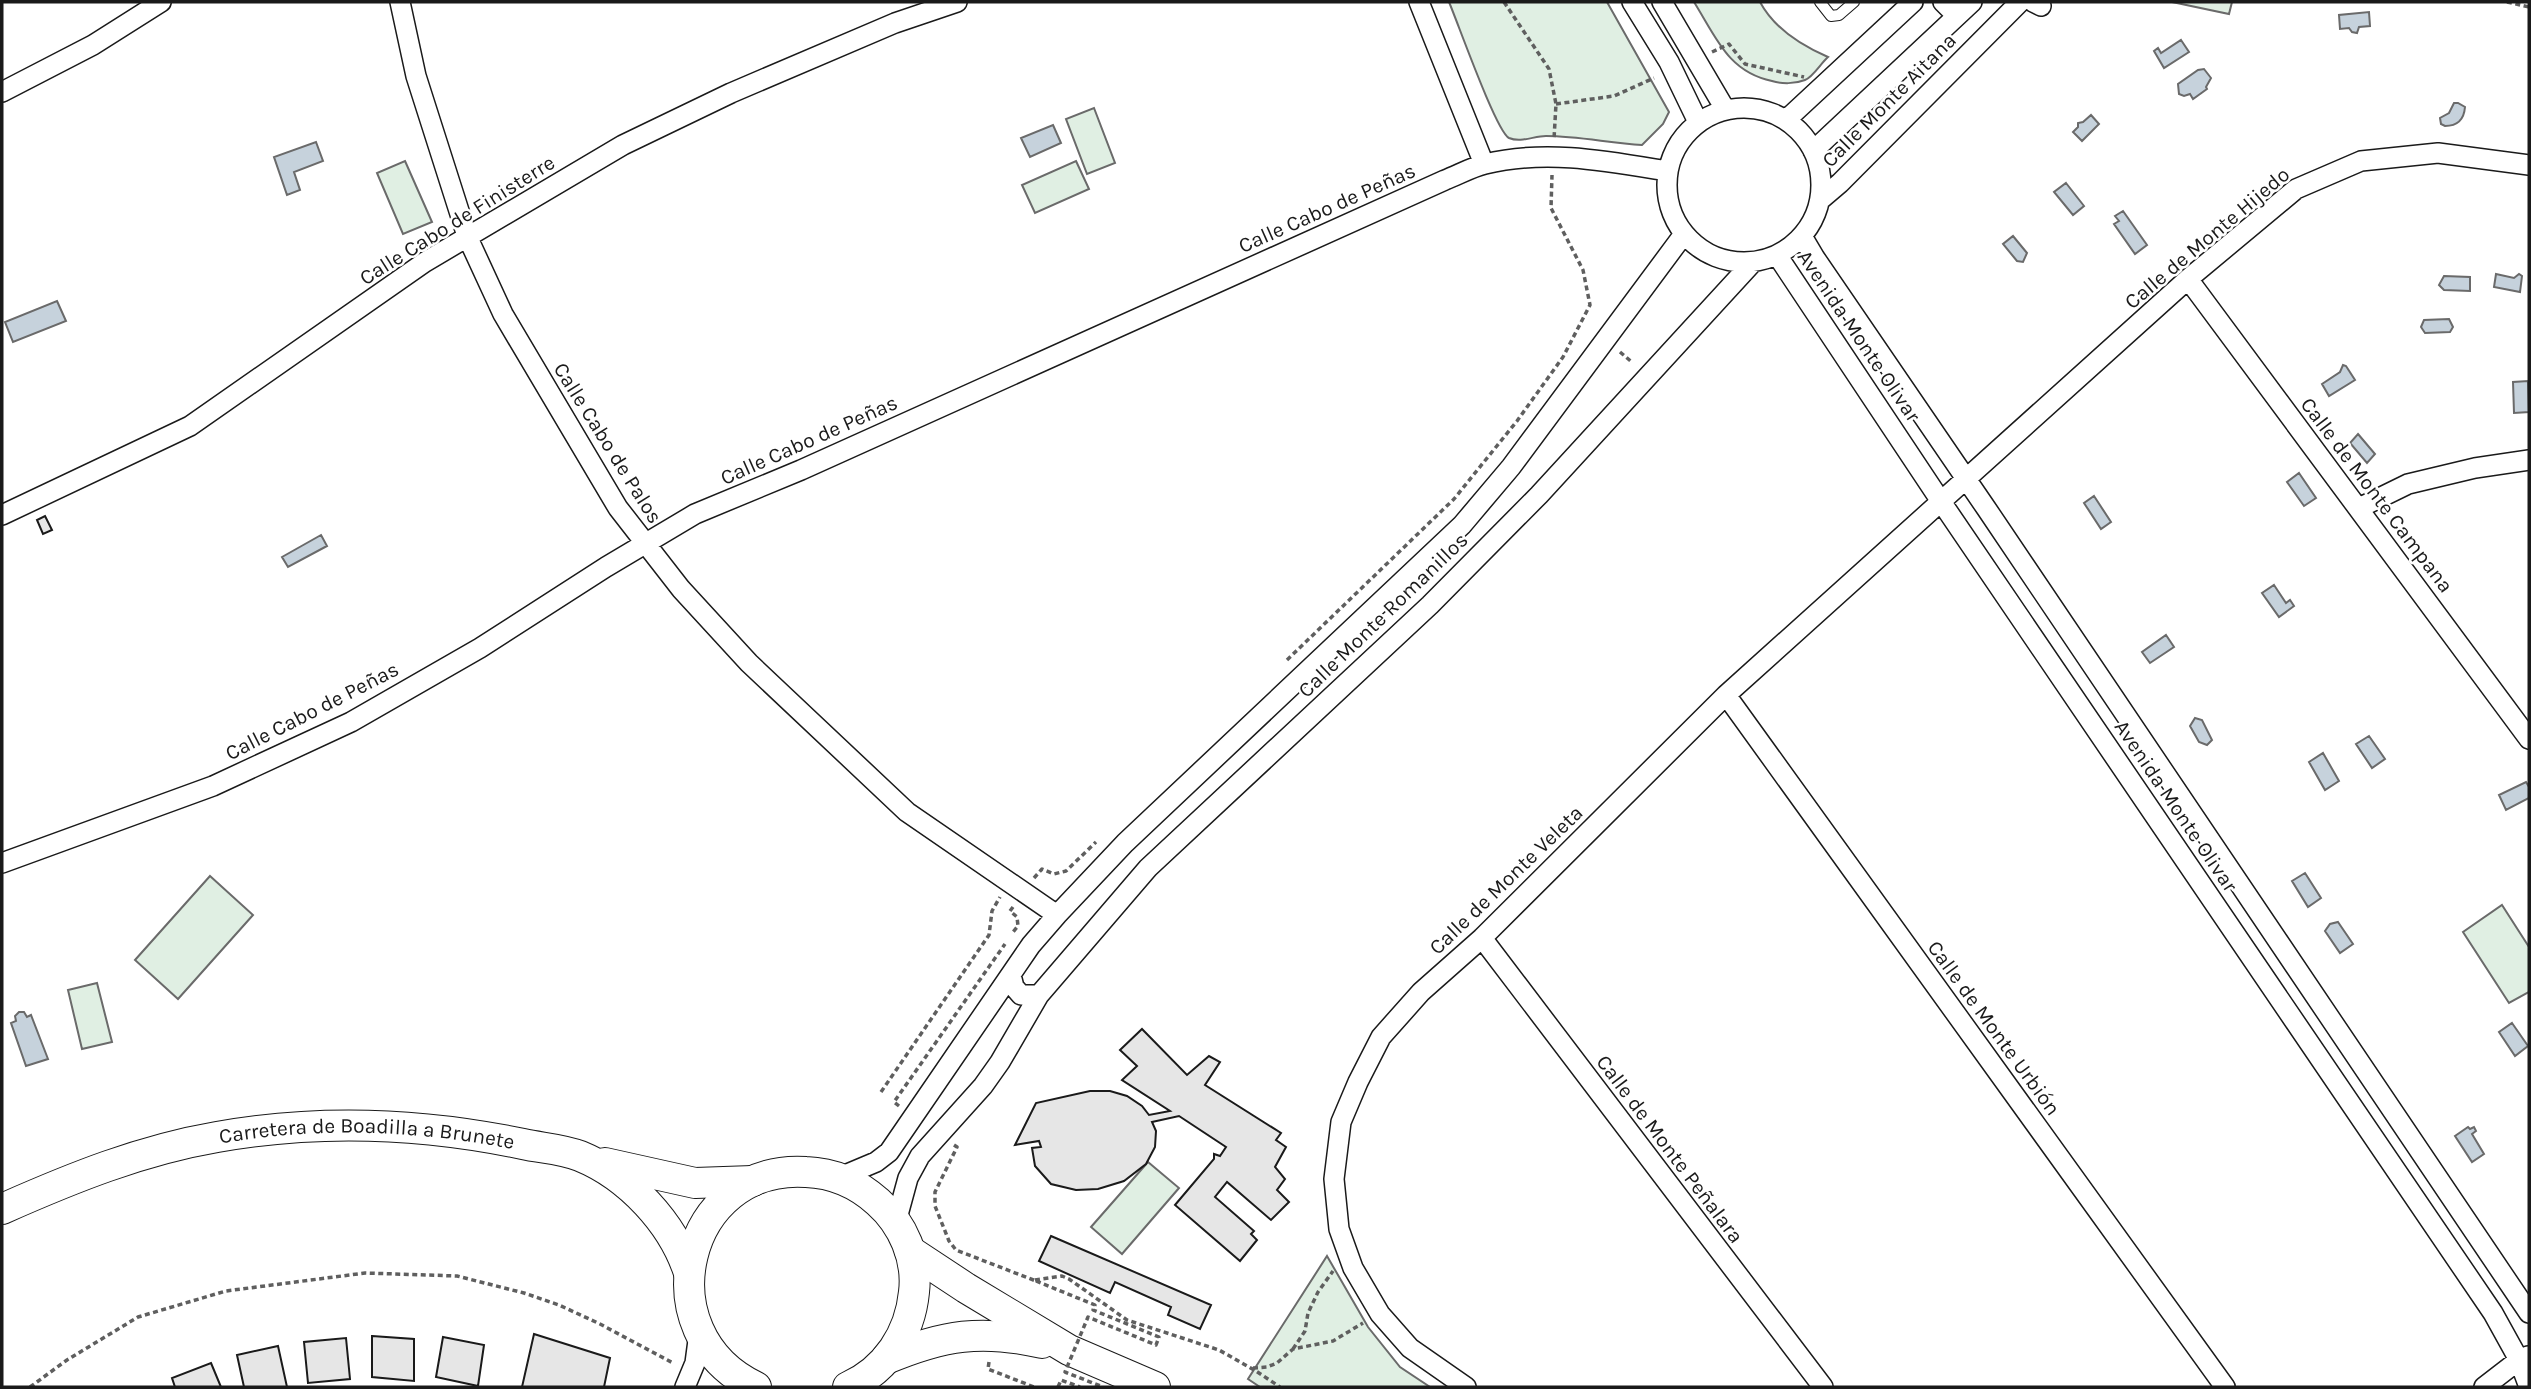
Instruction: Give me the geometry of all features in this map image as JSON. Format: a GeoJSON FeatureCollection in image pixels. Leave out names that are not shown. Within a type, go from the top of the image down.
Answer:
{"type":"FeatureCollection","features":[{"type":"Feature","properties":{"kind":"main road","name":"Carretera de Boadilla a Brunete"},"geometry":{"type":"LineString","coordinates":[[2,1209],[77,1176],[139,1154],[217,1137],[279,1129],[353,1125],[429,1128],[579,1156],[611,1175],[649,1206],[676,1242],[689,1273]]}},
{"type":"Feature","properties":{"kind":"main road"},"geometry":{"type":"LineString","coordinates":[[579,1156],[695,1183],[757,1180]]}},
{"type":"Feature","properties":{"kind":"main road"},"geometry":{"type":"LineString","coordinates":[[756,1387],[725,1368],[699,1333],[690,1304],[689,1273],[694,1249],[703,1227],[718,1208],[736,1192],[757,1180],[797,1171],[818,1172],[838,1178],[871,1195],[896,1222],[910,1251],[915,1289],[912,1308],[902,1335],[887,1359],[870,1374],[848,1387]]}},
{"type":"Feature","properties":{"kind":"main road"},"geometry":{"type":"LineString","coordinates":[[910,1251],[1069,1350],[1155,1387]]}},
{"type":"Feature","properties":{"kind":"main road"},"geometry":{"type":"LineString","coordinates":[[887,1359],[909,1349],[969,1335],[1007,1335],[1069,1350]]}},
{"type":"Feature","properties":{"kind":"street"},"geometry":{"type":"LineString","coordinates":[[2,92],[93,46],[161,2]]}},
{"type":"Feature","properties":{"kind":"street","name":"Calle Cabo de Palos"},"geometry":{"type":"LineString","coordinates":[[400,2],[416,76],[467,236],[503,314],[618,508],[681,589],[749,663],[907,812],[1057,915]]}},
{"type":"Feature","properties":{"kind":"street","name":"Calle Cabo de Finisterre"},"geometry":{"type":"LineString","coordinates":[[2,515],[190,426],[425,262],[623,145],[731,93],[895,23],[957,2]]}},
{"type":"Feature","properties":{"kind":"street"},"geometry":{"type":"LineString","coordinates":[[1419,2],[1484,164]]}},
{"type":"Feature","properties":{"kind":"street"},"geometry":{"type":"LineString","coordinates":[[1632,2],[1669,62],[1698,122]]}},
{"type":"Feature","properties":{"kind":"street"},"geometry":{"type":"LineString","coordinates":[[1662,2],[1726,109]]}},
{"type":"Feature","properties":{"kind":"street"},"geometry":{"type":"LineString","coordinates":[[1786,120],[1913,2]]}},
{"type":"Feature","properties":{"kind":"street"},"geometry":{"type":"LineString","coordinates":[[1813,151],[1950,9],[1972,2]]}},
{"type":"Feature","properties":{"kind":"street","name":"Calle Monte Aitana"},"geometry":{"type":"LineString","coordinates":[[1820,200],[2020,2]]}},
{"type":"Feature","properties":{"kind":"street"},"geometry":{"type":"LineString","coordinates":[[1746,107],[1767,111],[1786,120],[1802,133],[1819,167],[1820,200],[1813,219],[1802,236],[1777,254],[1753,262],[1727,260],[1704,251],[1684,234],[1672,215],[1666,194],[1667,171],[1673,152],[1684,135],[1698,122],[1726,109],[1746,107]]}},
{"type":"Feature","properties":{"kind":"street","name":"Calle de Monte Hijedo"},"geometry":{"type":"LineString","coordinates":[[1967,481],[2188,279],[2296,189],[2361,161],[2438,153],[2529,165]]}},
{"type":"Feature","properties":{"kind":"street","name":"Calle Cabo de Peñas"},"geometry":{"type":"LineString","coordinates":[[2,863],[213,786],[351,722],[480,648],[695,514],[801,470],[1484,164],[1539,156],[1595,159],[1667,171]]}},
{"type":"Feature","properties":{"kind":"street","name":"Calle Monte Romanillos"},"geometry":{"type":"LineString","coordinates":[[838,1178],[876,1162],[889,1152],[1031,945],[1099,870],[1462,525],[1511,467],[1684,234]]}},
{"type":"Feature","properties":{"kind":"street","name":"Avenida Monte Olivar"},"geometry":{"type":"LineString","coordinates":[[1802,236],[2529,1313]]}},
{"type":"Feature","properties":{"kind":"street","name":"Avenida Monte Olivar"},"geometry":{"type":"LineString","coordinates":[[1777,254],[1941,503],[2524,1358],[2529,1387]]}},
{"type":"Feature","properties":{"kind":"street","name":"Calle Monte Romanillos"},"geometry":{"type":"LineString","coordinates":[[896,1222],[908,1178],[920,1156],[983,1086],[1039,995],[1148,868],[1430,604],[1539,495],[1753,262]]}},
{"type":"Feature","properties":{"kind":"street","name":"Calle de Monte Campana"},"geometry":{"type":"LineString","coordinates":[[2188,279],[2529,739]]}},
{"type":"Feature","properties":{"kind":"street"},"geometry":{"type":"LineString","coordinates":[[2359,508],[2408,484],[2475,468],[2529,460]]}},
{"type":"Feature","properties":{"kind":"street","name":"Calle de Monte Veleta"},"geometry":{"type":"LineString","coordinates":[[1466,1387],[1410,1348],[1379,1312],[1353,1268],[1339,1229],[1334,1179],[1341,1122],[1381,1037],[1421,992],[1482,938],[1726,695],[1967,481]]}},
{"type":"Feature","properties":{"kind":"street","name":"Calle de Monte Urbión"},"geometry":{"type":"LineString","coordinates":[[1726,695],[2225,1387]]}},
{"type":"Feature","properties":{"kind":"street"},"geometry":{"type":"LineString","coordinates":[[1099,870],[1118,885],[1122,894],[1120,901]]}},
{"type":"Feature","properties":{"kind":"street"},"geometry":{"type":"LineString","coordinates":[[2222,914],[2249,897]]}},
{"type":"Feature","properties":{"kind":"street","name":"Calle de Monte Peñalara"},"geometry":{"type":"LineString","coordinates":[[1482,938],[1822,1387]]}},
{"type":"Feature","properties":{"kind":"street"},"geometry":{"type":"LineString","coordinates":[[2252,958],[2278,942]]}},
{"type":"Feature","properties":{"kind":"street"},"geometry":{"type":"LineString","coordinates":[[1011,975],[1014,987],[1021,995],[1039,995]]}},
{"type":"Feature","properties":{"kind":"street"},"geometry":{"type":"LineString","coordinates":[[685,1387],[695,1363],[699,1333]]}},
{"type":"Feature","properties":{"kind":"street"},"geometry":{"type":"LineString","coordinates":[[2484,1387],[2524,1358]]}},
{"type":"Feature","properties":{"kind":"lane"},"geometry":{"type":"LineString","coordinates":[[1820,2],[1831,16],[1839,15],[1854,2]]}},
{"type":"Feature","properties":{"kind":"path"},"geometry":{"type":"LineString","coordinates":[[1281,665],[1454,499],[1517,421],[1563,357],[1590,305],[1583,270],[1551,208],[1556,104],[1549,69],[1504,2]]}},
{"type":"Feature","properties":{"kind":"path"},"geometry":{"type":"LineString","coordinates":[[2507,2],[2529,7]]}},
{"type":"Feature","properties":{"kind":"path"},"geometry":{"type":"LineString","coordinates":[[1604,341],[1648,375]]}},
{"type":"Feature","properties":{"kind":"path"},"geometry":{"type":"LineString","coordinates":[[914,1117],[894,1102],[1018,926],[1017,917],[1010,911],[1024,890],[1042,869],[1054,874],[1066,871],[1105,834]]}},
{"type":"Feature","properties":{"kind":"path"},"geometry":{"type":"LineString","coordinates":[[881,1092],[989,935],[992,911],[1003,893]]}},
{"type":"Feature","properties":{"kind":"path"},"geometry":{"type":"LineString","coordinates":[[939,1133],[957,1147],[935,1192],[935,1206],[949,1241],[956,1250],[1095,1305],[1093,1310],[1160,1337],[1156,1345],[1088,1317],[1065,1372],[1102,1387]]}},
{"type":"Feature","properties":{"kind":"path"},"geometry":{"type":"LineString","coordinates":[[1248,1367],[1267,1367],[1277,1363],[1293,1349],[1305,1331],[1308,1313],[1318,1292],[1333,1272],[1335,1263],[1347,1251]]}},
{"type":"Feature","properties":{"kind":"path"},"geometry":{"type":"LineString","coordinates":[[30,1387],[66,1360],[138,1317],[226,1291],[365,1273],[457,1276],[524,1293],[590,1319],[673,1363]]}},
{"type":"Feature","properties":{"kind":"path"},"geometry":{"type":"LineString","coordinates":[[1035,1281],[1062,1276],[1127,1320],[1219,1350],[1280,1387]]}},
{"type":"Feature","properties":{"kind":"path"},"geometry":{"type":"LineString","coordinates":[[1293,1349],[1333,1341],[1379,1312]]}},
{"type":"Feature","properties":{"kind":"path"},"geometry":{"type":"LineString","coordinates":[[978,1357],[991,1363],[988,1369],[1034,1387]]}},
{"type":"Feature","properties":{"kind":"path"},"geometry":{"type":"LineString","coordinates":[[1058,1387],[1061,1380],[1080,1387]]}},
{"type":"Feature","properties":{"kind":"green space"},"geometry":{"type":"Polygon","coordinates":[[[1449,2],[1607,2],[1669,112],[1663,124],[1642,145],[1558,136],[1518,140],[1509,138],[1495,117],[1449,2]]]}},
{"type":"Feature","properties":{"kind":"green space"},"geometry":{"type":"Polygon","coordinates":[[[1694,2],[1760,2],[1773,20],[1789,35],[1828,57],[1811,76],[1801,81],[1780,83],[1757,76],[1744,70],[1725,51],[1694,2]]]}},
{"type":"Feature","properties":{"kind":"green space"},"geometry":{"type":"Polygon","coordinates":[[[2172,2],[2232,2],[2229,14],[2172,2]]]}},
{"type":"Feature","properties":{"kind":"green space"},"geometry":{"type":"Polygon","coordinates":[[[1094,108],[1115,163],[1087,174],[1066,119],[1094,108]]]}},
{"type":"Feature","properties":{"kind":"green space"},"geometry":{"type":"Polygon","coordinates":[[[405,161],[432,222],[403,234],[377,173],[405,161]]]}},
{"type":"Feature","properties":{"kind":"green space"},"geometry":{"type":"Polygon","coordinates":[[[1076,161],[1089,189],[1035,213],[1022,185],[1076,161]]]}},
{"type":"Feature","properties":{"kind":"green space"},"geometry":{"type":"Polygon","coordinates":[[[210,876],[253,915],[178,999],[135,960],[210,876]]]}},
{"type":"Feature","properties":{"kind":"green space"},"geometry":{"type":"Polygon","coordinates":[[[2502,905],[2529,947],[2529,992],[2509,1003],[2463,932],[2502,905]]]}},
{"type":"Feature","properties":{"kind":"green space"},"geometry":{"type":"Polygon","coordinates":[[[97,983],[112,1042],[82,1049],[68,990],[97,983]]]}},
{"type":"Feature","properties":{"kind":"green space"},"geometry":{"type":"Polygon","coordinates":[[[1148,1162],[1179,1188],[1122,1254],[1091,1227],[1148,1162]]]}},
{"type":"Feature","properties":{"kind":"green space"},"geometry":{"type":"Polygon","coordinates":[[[1327,1256],[1368,1327],[1400,1367],[1430,1387],[1260,1387],[1248,1379],[1327,1256]]]}},
{"type":"Feature","properties":{"kind":"shaded area"},"geometry":{"type":"Polygon","coordinates":[[[2369,12],[2370,26],[2359,27],[2357,33],[2349,28],[2340,29],[2339,15],[2369,12]]]}},
{"type":"Feature","properties":{"kind":"shaded area"},"geometry":{"type":"Polygon","coordinates":[[[2181,40],[2189,52],[2164,68],[2154,51],[2158,48],[2161,53],[2181,40]]]}},
{"type":"Feature","properties":{"kind":"shaded area"},"geometry":{"type":"Polygon","coordinates":[[[2204,69],[2211,78],[2207,89],[2193,99],[2190,94],[2179,94],[2178,84],[2198,70],[2204,69]]]}},
{"type":"Feature","properties":{"kind":"shaded area"},"geometry":{"type":"Polygon","coordinates":[[[2454,103],[2465,107],[2461,119],[2453,125],[2441,124],[2440,118],[2449,113],[2454,103]]]}},
{"type":"Feature","properties":{"kind":"shaded area"},"geometry":{"type":"Polygon","coordinates":[[[2091,115],[2099,124],[2082,141],[2073,132],[2078,123],[2091,115]]]}},
{"type":"Feature","properties":{"kind":"shaded area"},"geometry":{"type":"Polygon","coordinates":[[[1053,125],[1061,143],[1030,157],[1021,138],[1053,125]]]}},
{"type":"Feature","properties":{"kind":"shaded area"},"geometry":{"type":"Polygon","coordinates":[[[316,142],[323,161],[294,172],[300,190],[287,195],[274,157],[316,142]]]}},
{"type":"Feature","properties":{"kind":"shaded area"},"geometry":{"type":"Polygon","coordinates":[[[2066,183],[2084,206],[2073,215],[2054,192],[2066,183]]]}},
{"type":"Feature","properties":{"kind":"shaded area"},"geometry":{"type":"Polygon","coordinates":[[[2123,211],[2147,245],[2135,254],[2114,224],[2119,221],[2115,216],[2123,211]]]}},
{"type":"Feature","properties":{"kind":"shaded area"},"geometry":{"type":"Polygon","coordinates":[[[2013,236],[2027,253],[2023,262],[2017,261],[2003,244],[2013,236]]]}},
{"type":"Feature","properties":{"kind":"shaded area"},"geometry":{"type":"Polygon","coordinates":[[[2496,274],[2514,278],[2519,274],[2522,276],[2520,292],[2494,287],[2496,274]]]}},
{"type":"Feature","properties":{"kind":"shaded area"},"geometry":{"type":"Polygon","coordinates":[[[2444,276],[2470,277],[2470,291],[2444,290],[2439,285],[2444,276]]]}},
{"type":"Feature","properties":{"kind":"shaded area"},"geometry":{"type":"Polygon","coordinates":[[[57,301],[66,321],[13,342],[5,322],[57,301]]]}},
{"type":"Feature","properties":{"kind":"shaded area"},"geometry":{"type":"Polygon","coordinates":[[[2449,319],[2453,327],[2450,332],[2425,333],[2421,327],[2424,320],[2449,319]]]}},
{"type":"Feature","properties":{"kind":"shaded area"},"geometry":{"type":"Polygon","coordinates":[[[2343,365],[2355,380],[2329,396],[2322,384],[2340,372],[2343,365]]]}},
{"type":"Feature","properties":{"kind":"shaded area"},"geometry":{"type":"Polygon","coordinates":[[[2528,381],[2529,412],[2514,413],[2513,382],[2528,381]]]}},
{"type":"Feature","properties":{"kind":"shaded area"},"geometry":{"type":"Polygon","coordinates":[[[2358,434],[2375,454],[2367,463],[2350,443],[2358,434]]]}},
{"type":"Feature","properties":{"kind":"shaded area"},"geometry":{"type":"Polygon","coordinates":[[[2299,473],[2316,498],[2304,506],[2287,482],[2299,473]]]}},
{"type":"Feature","properties":{"kind":"shaded area"},"geometry":{"type":"Polygon","coordinates":[[[2094,496],[2111,522],[2101,529],[2084,503],[2094,496]]]}},
{"type":"Feature","properties":{"kind":"shaded area"},"geometry":{"type":"Polygon","coordinates":[[[321,535],[327,546],[288,567],[282,557],[321,535]]]}},
{"type":"Feature","properties":{"kind":"shaded area"},"geometry":{"type":"Polygon","coordinates":[[[2274,585],[2286,603],[2290,600],[2294,606],[2279,617],[2262,593],[2274,585]]]}},
{"type":"Feature","properties":{"kind":"shaded area"},"geometry":{"type":"Polygon","coordinates":[[[2166,635],[2174,647],[2150,663],[2142,652],[2166,635]]]}},
{"type":"Feature","properties":{"kind":"shaded area"},"geometry":{"type":"Polygon","coordinates":[[[2195,718],[2202,720],[2212,740],[2207,745],[2199,742],[2190,726],[2195,718]]]}},
{"type":"Feature","properties":{"kind":"shaded area"},"geometry":{"type":"Polygon","coordinates":[[[2369,736],[2385,759],[2372,768],[2356,744],[2369,736]]]}},
{"type":"Feature","properties":{"kind":"shaded area"},"geometry":{"type":"Polygon","coordinates":[[[2323,753],[2339,781],[2325,790],[2309,762],[2323,753]]]}},
{"type":"Feature","properties":{"kind":"shaded area"},"geometry":{"type":"Polygon","coordinates":[[[2526,782],[2529,798],[2506,810],[2499,795],[2526,782]]]}},
{"type":"Feature","properties":{"kind":"shaded area"},"geometry":{"type":"Polygon","coordinates":[[[2305,873],[2321,898],[2308,907],[2292,881],[2305,873]]]}},
{"type":"Feature","properties":{"kind":"shaded area"},"geometry":{"type":"Polygon","coordinates":[[[2338,922],[2353,944],[2340,953],[2325,931],[2330,924],[2338,922]]]}},
{"type":"Feature","properties":{"kind":"shaded area"},"geometry":{"type":"Polygon","coordinates":[[[24,1012],[27,1017],[31,1015],[48,1059],[26,1066],[11,1023],[16,1021],[15,1016],[24,1012]]]}},
{"type":"Feature","properties":{"kind":"shaded area"},"geometry":{"type":"Polygon","coordinates":[[[2512,1023],[2528,1046],[2515,1056],[2499,1032],[2512,1023]]]}},
{"type":"Feature","properties":{"kind":"shaded area"},"geometry":{"type":"Polygon","coordinates":[[[2468,1127],[2474,1127],[2476,1131],[2472,1134],[2484,1154],[2472,1162],[2455,1136],[2468,1127]]]}},
{"type":"Feature","properties":{"kind":"building"},"geometry":{"type":"Polygon","coordinates":[[[45,516],[52,530],[43,534],[37,520],[45,516]]]}},
{"type":"Feature","properties":{"kind":"building"},"geometry":{"type":"Polygon","coordinates":[[[1142,1029],[1187,1075],[1209,1056],[1220,1062],[1205,1085],[1281,1133],[1276,1140],[1286,1147],[1275,1167],[1285,1179],[1277,1190],[1289,1202],[1271,1220],[1227,1182],[1215,1197],[1254,1231],[1251,1234],[1257,1240],[1240,1261],[1175,1205],[1214,1159],[1214,1154],[1220,1156],[1226,1147],[1179,1116],[1152,1122],[1156,1131],[1155,1147],[1146,1164],[1124,1181],[1098,1189],[1076,1190],[1051,1184],[1035,1166],[1032,1148],[1041,1147],[1039,1141],[1015,1145],[1036,1103],[1090,1091],[1110,1091],[1127,1096],[1142,1106],[1149,1115],[1170,1111],[1122,1080],[1137,1066],[1120,1050],[1142,1029]]]}},
{"type":"Feature","properties":{"kind":"building"},"geometry":{"type":"Polygon","coordinates":[[[1051,1236],[1211,1305],[1200,1329],[1168,1315],[1171,1307],[1115,1282],[1110,1293],[1039,1261],[1051,1236]]]}},
{"type":"Feature","properties":{"kind":"building"},"geometry":{"type":"Polygon","coordinates":[[[534,1334],[610,1358],[604,1387],[522,1387],[534,1334]]]}},
{"type":"Feature","properties":{"kind":"building"},"geometry":{"type":"Polygon","coordinates":[[[372,1336],[414,1339],[414,1381],[372,1377],[372,1336]]]}},
{"type":"Feature","properties":{"kind":"building"},"geometry":{"type":"Polygon","coordinates":[[[443,1337],[484,1345],[478,1386],[436,1377],[443,1337]]]}},
{"type":"Feature","properties":{"kind":"building"},"geometry":{"type":"Polygon","coordinates":[[[346,1338],[350,1379],[308,1383],[304,1342],[346,1338]]]}},
{"type":"Feature","properties":{"kind":"building"},"geometry":{"type":"Polygon","coordinates":[[[278,1346],[287,1387],[244,1387],[237,1355],[278,1346]]]}},
{"type":"Feature","properties":{"kind":"building"},"geometry":{"type":"Polygon","coordinates":[[[211,1363],[221,1387],[175,1387],[172,1378],[211,1363]]]}}]}
